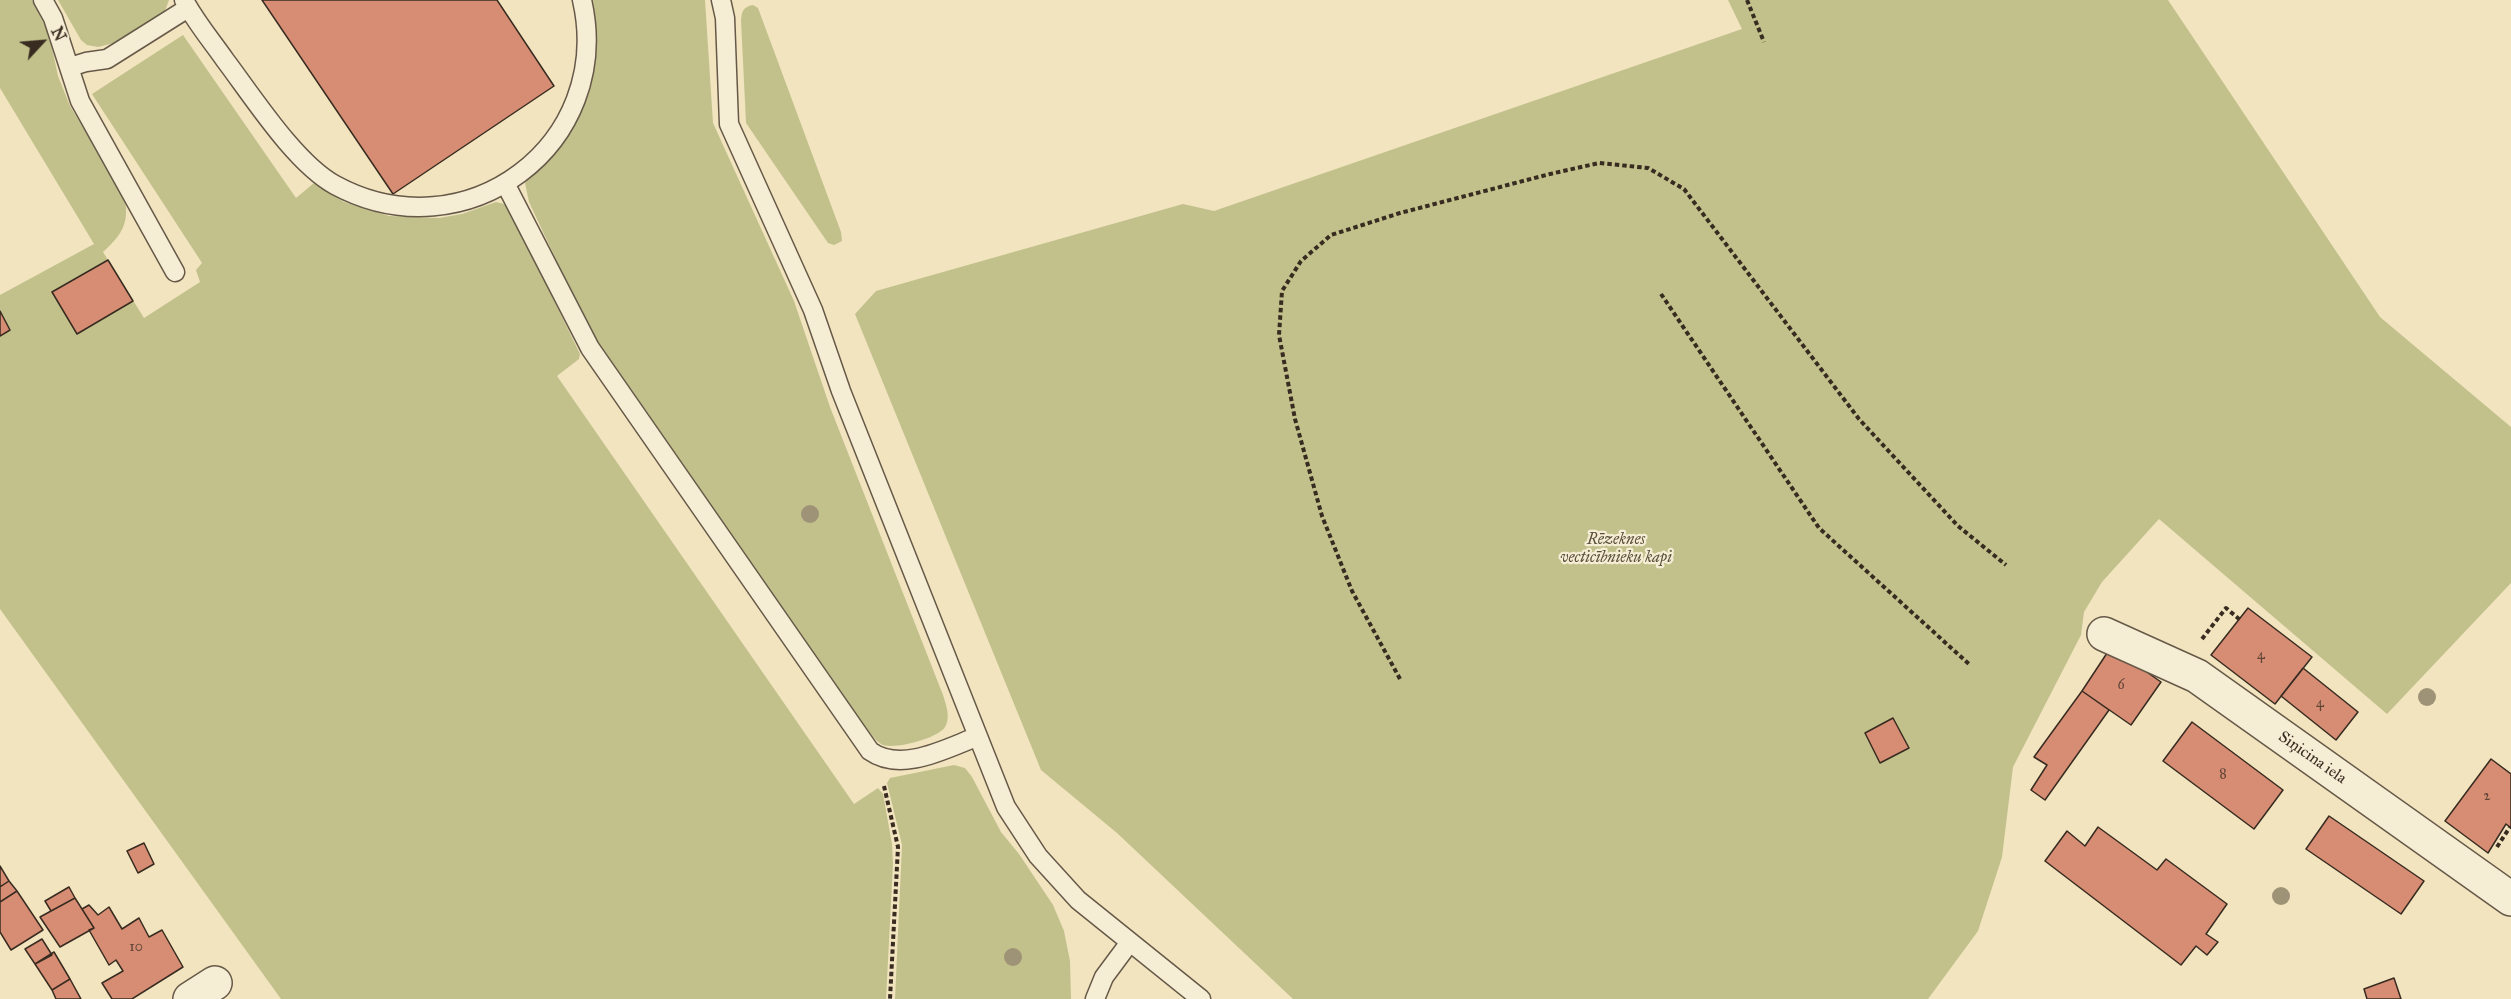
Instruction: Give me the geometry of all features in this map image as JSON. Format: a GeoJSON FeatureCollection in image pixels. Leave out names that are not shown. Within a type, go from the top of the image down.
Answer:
{"type":"FeatureCollection","features":[{"type":"Feature","properties":{"kind":"street","name":"Siņicina iela"},"geometry":{"type":"LineString","coordinates":[[2104,634],[2197,676],[2511,899]]}},
{"type":"Feature","properties":{"kind":"lane"},"geometry":{"type":"LineString","coordinates":[[43,0],[53,18],[80,101],[175,272]]}},
{"type":"Feature","properties":{"kind":"lane"},"geometry":{"type":"LineString","coordinates":[[70,67],[107,59],[186,4],[266,116],[300,156],[334,185],[373,200],[411,208],[462,203],[506,184],[532,164],[555,138],[571,110],[584,64],[585,17],[582,0]]}},
{"type":"Feature","properties":{"kind":"lane"},"geometry":{"type":"LineString","coordinates":[[721,0],[725,18],[729,124],[813,310],[841,391],[976,738],[1006,807],[1038,856],[1078,900],[1201,999]]}},
{"type":"Feature","properties":{"kind":"lane"},"geometry":{"type":"LineString","coordinates":[[506,184],[590,348],[870,751],[880,758],[891,761],[919,757],[976,738]]}},
{"type":"Feature","properties":{"kind":"lane"},"geometry":{"type":"LineString","coordinates":[[1095,999],[1104,976],[1130,942]]}},
{"type":"Feature","properties":{"kind":"path"},"geometry":{"type":"LineString","coordinates":[[1747,0],[1764,42]]}},
{"type":"Feature","properties":{"kind":"path"},"geometry":{"type":"LineString","coordinates":[[1400,679],[1352,591],[1322,516],[1295,419],[1279,335],[1282,291],[1301,261],[1330,235],[1411,210],[1599,163],[1648,168],[1684,189],[1859,419],[1958,526],[2006,565]]}},
{"type":"Feature","properties":{"kind":"path"},"geometry":{"type":"LineString","coordinates":[[1661,294],[1819,528],[1970,665]]}},
{"type":"Feature","properties":{"kind":"path"},"geometry":{"type":"LineString","coordinates":[[2197,645],[2226,608],[2239,619]]}},
{"type":"Feature","properties":{"kind":"path"},"geometry":{"type":"LineString","coordinates":[[880,758],[877,769],[885,789],[898,847],[890,999]]}},
{"type":"Feature","properties":{"kind":"path"},"geometry":{"type":"LineString","coordinates":[[2504,836],[2510,827]]}},
{"type":"Feature","properties":{"kind":"green space"},"geometry":{"type":"Polygon","coordinates":[[[0,0],[32,0],[49,34],[58,76],[70,106],[124,195],[126,213],[123,227],[116,239],[103,252],[144,318],[200,282],[196,270],[202,263],[92,94],[183,35],[296,198],[314,183],[344,202],[389,216],[439,218],[462,214],[496,202],[504,204],[510,210],[580,354],[579,359],[557,376],[854,804],[878,788],[883,794],[892,844],[893,864],[886,999],[281,999],[0,609],[0,295],[94,244],[0,88],[0,0]]]}},
{"type":"Feature","properties":{"kind":"green space"},"geometry":{"type":"Polygon","coordinates":[[[58,0],[169,0],[165,11],[114,43],[98,47],[87,45],[81,40],[58,0]]]}},
{"type":"Feature","properties":{"kind":"green space"},"geometry":{"type":"Polygon","coordinates":[[[593,0],[705,0],[713,123],[794,301],[830,407],[943,695],[948,719],[945,727],[934,735],[905,745],[887,746],[878,742],[859,719],[587,326],[529,202],[525,183],[558,150],[570,133],[586,98],[594,60],[593,0]]]}},
{"type":"Feature","properties":{"kind":"green space","name":"Rēzeknes vecticībnieku kapi"},"geometry":{"type":"Polygon","coordinates":[[[1728,0],[2168,0],[2380,317],[2511,427],[2511,583],[2387,714],[2159,519],[2102,582],[2084,612],[2081,635],[2013,767],[2002,857],[1978,931],[1928,999],[1293,999],[1117,833],[1041,770],[855,314],[876,291],[1183,204],[1214,211],[1742,29],[1728,0]]]}},
{"type":"Feature","properties":{"kind":"green space"},"geometry":{"type":"Polygon","coordinates":[[[753,5],[758,8],[841,232],[842,241],[834,245],[828,243],[746,123],[741,20],[744,10],[753,5]]]}},
{"type":"Feature","properties":{"kind":"green space"},"geometry":{"type":"Polygon","coordinates":[[[954,765],[965,768],[972,777],[1001,832],[1019,854],[1053,905],[1064,931],[1070,961],[1071,999],[895,999],[902,845],[887,783],[890,778],[954,765]]]}},
{"type":"Feature","properties":{"kind":"building"},"geometry":{"type":"Polygon","coordinates":[[[262,0],[497,0],[554,86],[393,194],[262,0]]]}},
{"type":"Feature","properties":{"kind":"building"},"geometry":{"type":"Polygon","coordinates":[[[108,260],[133,301],[77,334],[52,292],[108,260]]]}},
{"type":"Feature","properties":{"kind":"building"},"geometry":{"type":"Polygon","coordinates":[[[0,311],[10,330],[0,336],[0,311]]]}},
{"type":"Feature","properties":{"kind":"building"},"geometry":{"type":"Polygon","coordinates":[[[2248,608],[2312,657],[2275,704],[2211,655],[2248,608]]]}},
{"type":"Feature","properties":{"kind":"building"},"geometry":{"type":"Polygon","coordinates":[[[2111,647],[2161,682],[2131,725],[2082,691],[2111,647]]]}},
{"type":"Feature","properties":{"kind":"building"},"geometry":{"type":"Polygon","coordinates":[[[2303,668],[2358,712],[2336,740],[2281,696],[2303,668]]]}},
{"type":"Feature","properties":{"kind":"building"},"geometry":{"type":"Polygon","coordinates":[[[2082,691],[2109,710],[2045,800],[2031,790],[2047,765],[2034,757],[2082,691]]]}},
{"type":"Feature","properties":{"kind":"building"},"geometry":{"type":"Polygon","coordinates":[[[1893,718],[1909,748],[1880,763],[1865,733],[1893,718]]]}},
{"type":"Feature","properties":{"kind":"building"},"geometry":{"type":"Polygon","coordinates":[[[2192,722],[2283,790],[2254,829],[2163,761],[2192,722]]]}},
{"type":"Feature","properties":{"kind":"building"},"geometry":{"type":"Polygon","coordinates":[[[2491,759],[2511,774],[2511,828],[2506,824],[2488,853],[2445,821],[2491,759]]]}},
{"type":"Feature","properties":{"kind":"building"},"geometry":{"type":"Polygon","coordinates":[[[2329,816],[2424,881],[2401,914],[2306,849],[2329,816]]]}},
{"type":"Feature","properties":{"kind":"building"},"geometry":{"type":"Polygon","coordinates":[[[2098,827],[2157,870],[2166,859],[2227,904],[2206,934],[2218,942],[2207,955],[2196,946],[2181,965],[2045,861],[2067,831],[2085,846],[2098,827]]]}},
{"type":"Feature","properties":{"kind":"building"},"geometry":{"type":"Polygon","coordinates":[[[144,843],[154,864],[138,873],[127,851],[144,843]]]}},
{"type":"Feature","properties":{"kind":"building"},"geometry":{"type":"Polygon","coordinates":[[[0,866],[9,881],[0,887],[0,866]]]}},
{"type":"Feature","properties":{"kind":"building"},"geometry":{"type":"Polygon","coordinates":[[[9,881],[17,891],[0,902],[0,887],[9,881]]]}},
{"type":"Feature","properties":{"kind":"building"},"geometry":{"type":"Polygon","coordinates":[[[69,887],[75,898],[51,911],[45,901],[69,887]]]}},
{"type":"Feature","properties":{"kind":"building"},"geometry":{"type":"Polygon","coordinates":[[[17,891],[43,930],[11,950],[0,932],[0,902],[17,891]]]}},
{"type":"Feature","properties":{"kind":"building"},"geometry":{"type":"Polygon","coordinates":[[[75,898],[94,928],[60,947],[40,917],[75,898]]]}},
{"type":"Feature","properties":{"kind":"building"},"geometry":{"type":"Polygon","coordinates":[[[89,905],[98,915],[109,907],[122,929],[139,918],[149,937],[162,930],[183,967],[132,999],[112,999],[102,983],[123,971],[116,960],[109,965],[89,930],[94,928],[82,909],[89,905]]]}},
{"type":"Feature","properties":{"kind":"building"},"geometry":{"type":"Polygon","coordinates":[[[42,939],[52,955],[35,964],[25,949],[42,939]]]}},
{"type":"Feature","properties":{"kind":"building"},"geometry":{"type":"Polygon","coordinates":[[[54,952],[70,979],[52,990],[35,964],[54,952]]]}},
{"type":"Feature","properties":{"kind":"building"},"geometry":{"type":"Polygon","coordinates":[[[2394,978],[2401,999],[2367,999],[2364,989],[2394,978]]]}},
{"type":"Feature","properties":{"kind":"building"},"geometry":{"type":"Polygon","coordinates":[[[70,979],[81,999],[56,999],[52,990],[70,979]]]}}]}
